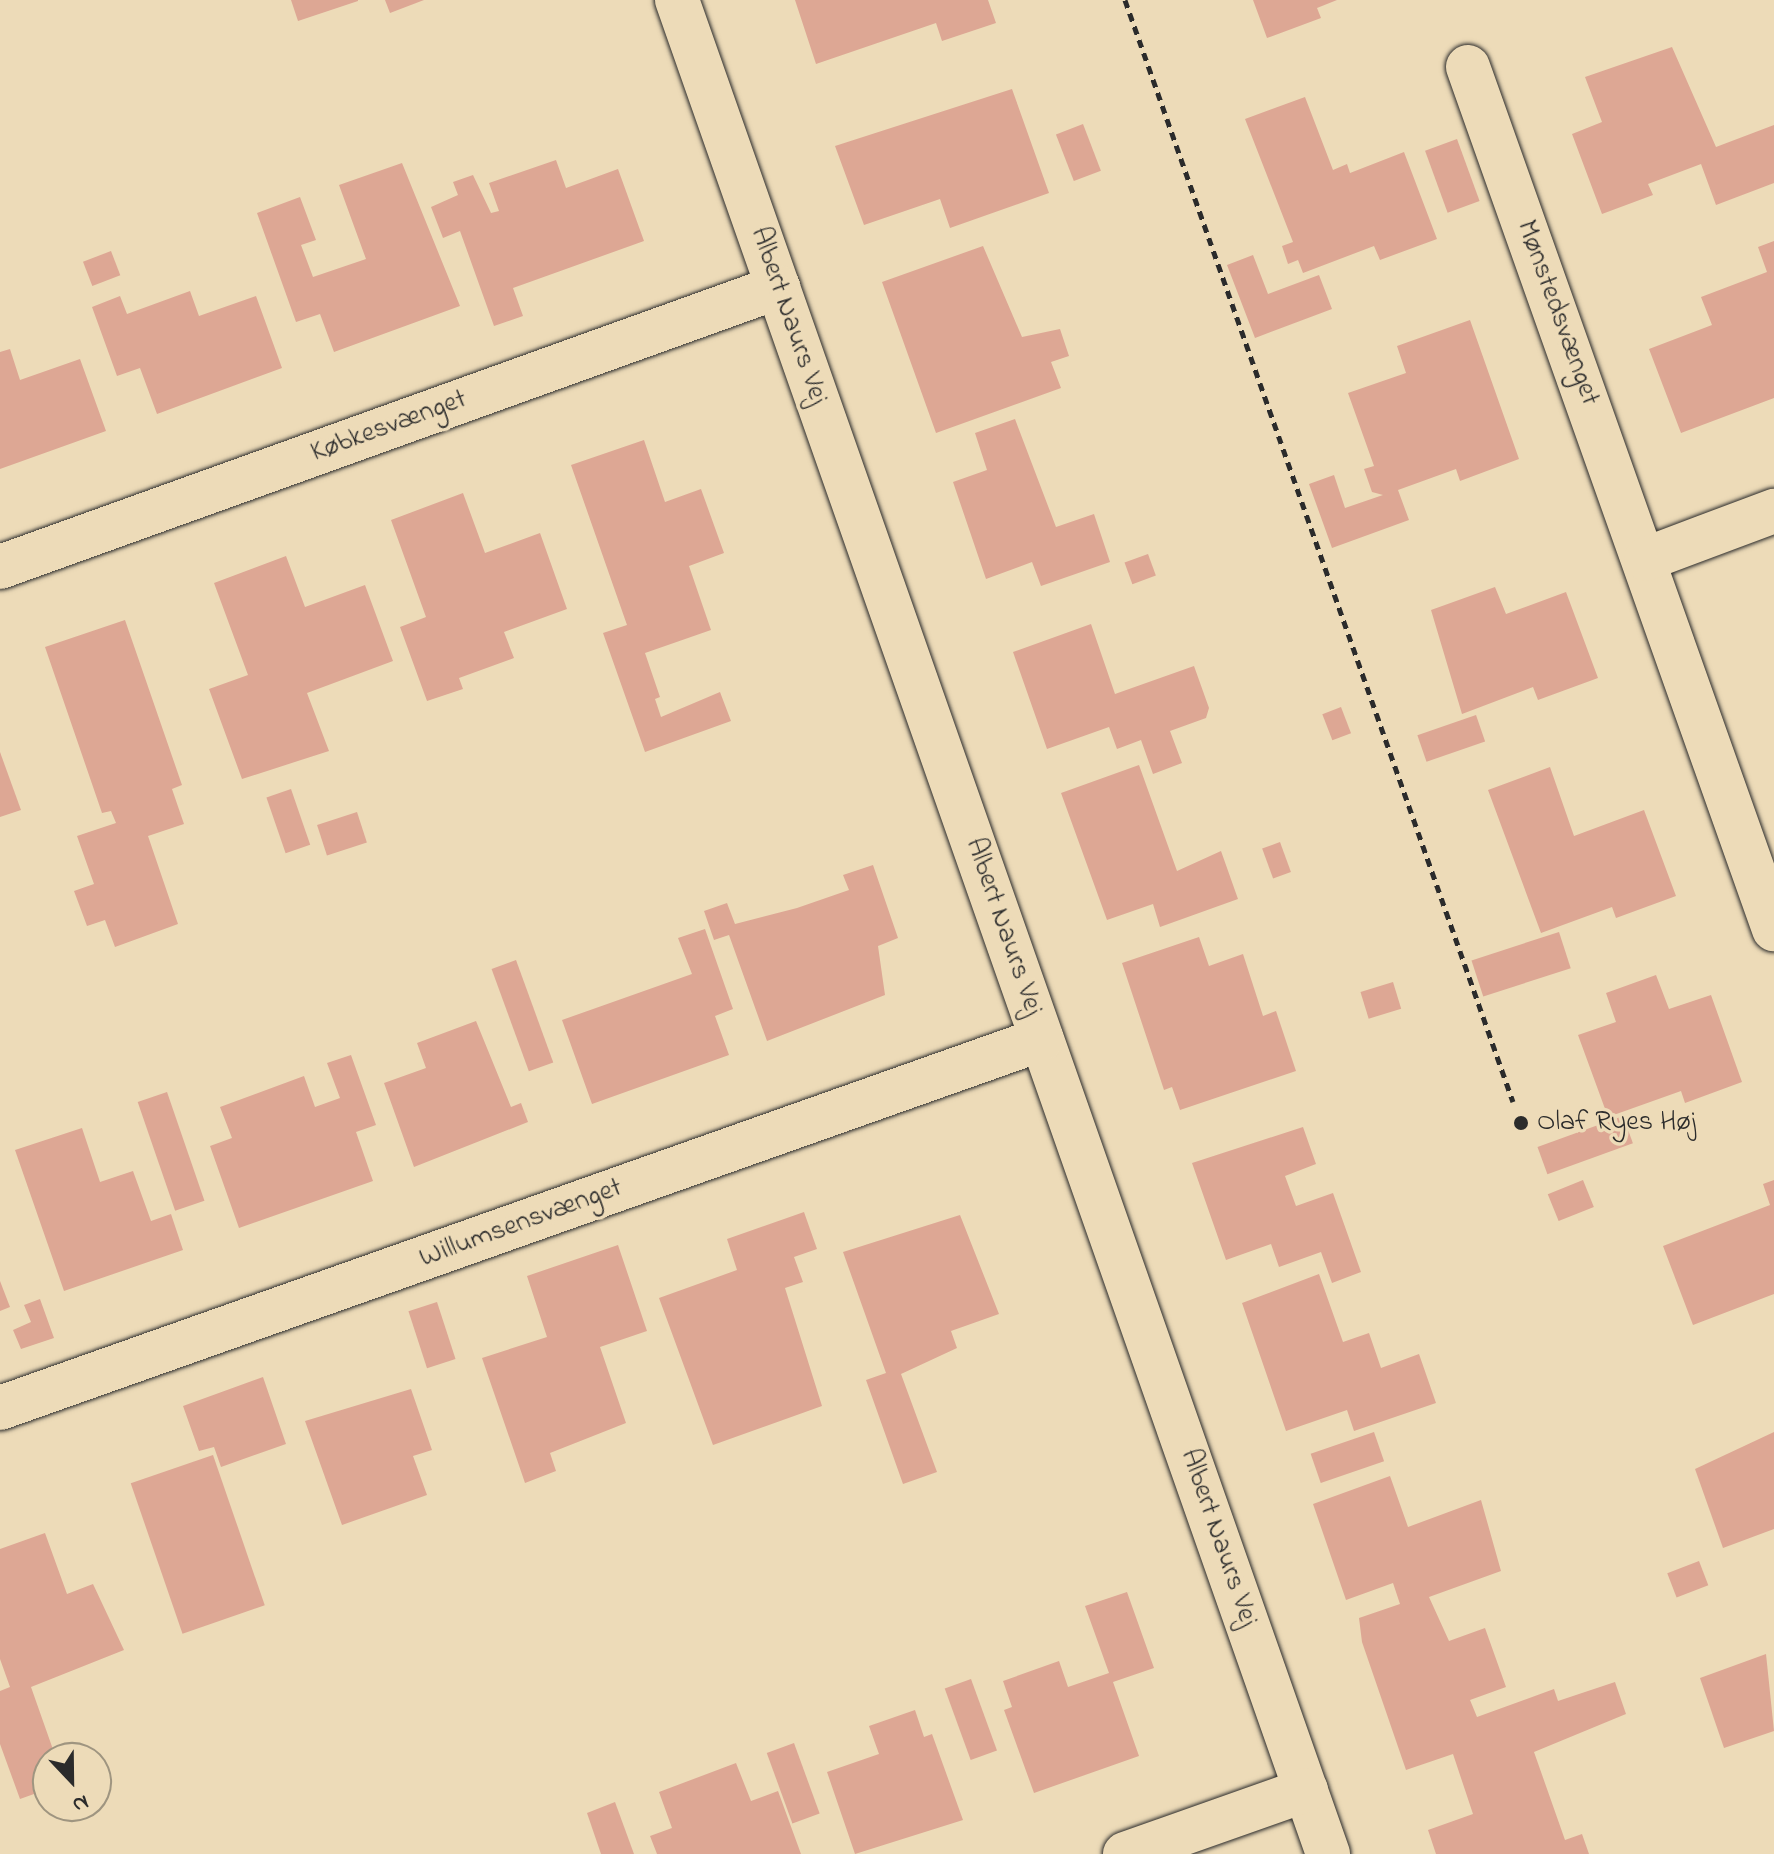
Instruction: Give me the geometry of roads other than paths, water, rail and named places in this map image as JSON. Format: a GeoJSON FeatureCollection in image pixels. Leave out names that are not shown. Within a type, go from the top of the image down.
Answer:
{"type":"FeatureCollection","features":[{"type":"Feature","properties":{"kind":"street","name":"Albert Naurs Vej"},"geometry":{"type":"LineString","coordinates":[[677,0],[1328,1854]]}},
{"type":"Feature","properties":{"kind":"street","name":"Mønstedsvænget"},"geometry":{"type":"LineString","coordinates":[[1468,67],[1646,559],[1774,929]]}},
{"type":"Feature","properties":{"kind":"street","name":"Købkesvænget"},"geometry":{"type":"LineString","coordinates":[[0,567],[778,287]]}},
{"type":"Feature","properties":{"kind":"street"},"geometry":{"type":"LineString","coordinates":[[1646,559],[1774,511]]}},
{"type":"Feature","properties":{"kind":"street","name":"Willumsensvænget"},"geometry":{"type":"LineString","coordinates":[[0,1408],[1042,1039]]}},
{"type":"Feature","properties":{"kind":"street"},"geometry":{"type":"LineString","coordinates":[[1125,1854],[1306,1790]]}},
{"type":"Feature","properties":{"kind":"place","name":"Olaf Ryes Høj"},"geometry":{"type":"Point","coordinates":[1521,1123]}}]}
